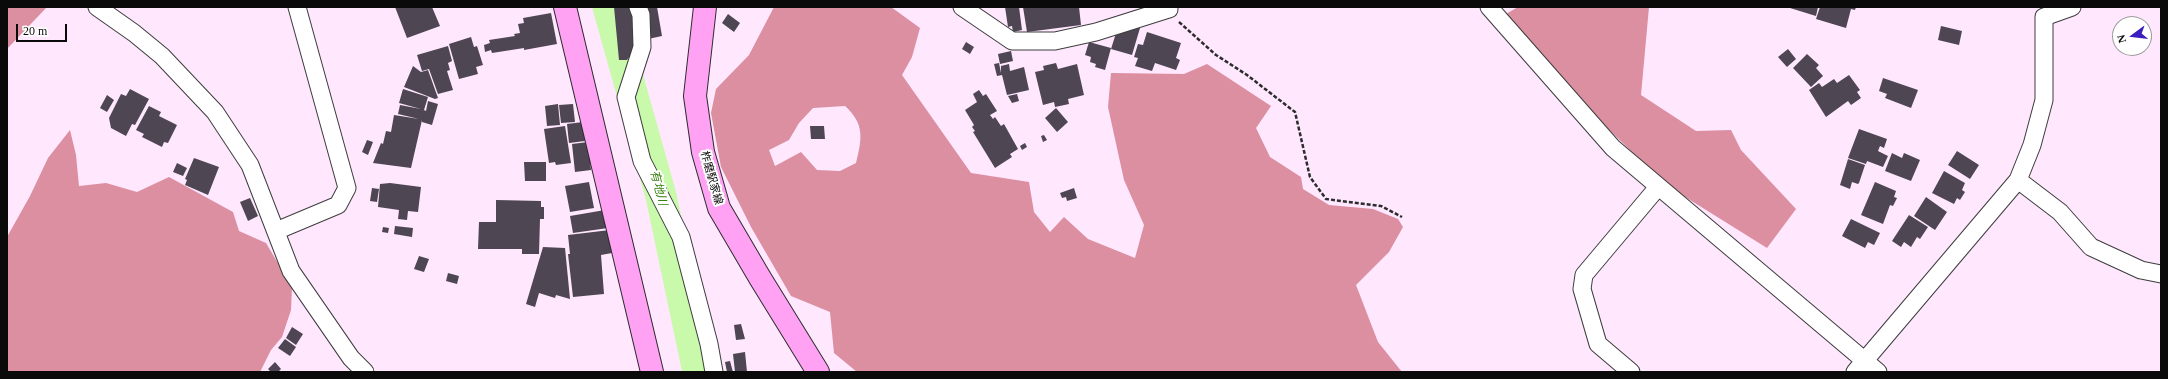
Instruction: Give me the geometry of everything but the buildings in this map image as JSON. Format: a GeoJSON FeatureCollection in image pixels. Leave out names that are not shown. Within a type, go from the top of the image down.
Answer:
{"type":"FeatureCollection","features":[{"type":"Feature","properties":{"kind":"main road"},"geometry":{"type":"LineString","coordinates":[[565,7],[652,372]]}},
{"type":"Feature","properties":{"kind":"main road","name":"柞磨駅家線"},"geometry":{"type":"LineString","coordinates":[[705,7],[695,96],[704,152],[719,208],[818,372]]}},
{"type":"Feature","properties":{"kind":"street"},"geometry":{"type":"LineString","coordinates":[[97,7],[134,33],[162,56],[215,112],[250,165],[291,271],[351,358],[366,372]]}},
{"type":"Feature","properties":{"kind":"street"},"geometry":{"type":"LineString","coordinates":[[276,231],[338,205],[347,188],[297,7]]}},
{"type":"Feature","properties":{"kind":"street"},"geometry":{"type":"LineString","coordinates":[[638,7],[641,15],[642,47],[626,97],[642,161],[681,237],[710,344],[714,372]]}},
{"type":"Feature","properties":{"kind":"street"},"geometry":{"type":"LineString","coordinates":[[962,7],[1012,41],[1055,41],[1096,32],[1169,8]]}},
{"type":"Feature","properties":{"kind":"street"},"geometry":{"type":"LineString","coordinates":[[1489,7],[1613,148],[1859,366],[1878,372]]}},
{"type":"Feature","properties":{"kind":"street"},"geometry":{"type":"LineString","coordinates":[[1859,366],[2018,180],[2032,146],[2044,100],[2044,17],[2072,7]]}},
{"type":"Feature","properties":{"kind":"street"},"geometry":{"type":"LineString","coordinates":[[2018,180],[2060,212],[2091,247],[2141,270],[2161,274]]}},
{"type":"Feature","properties":{"kind":"street"},"geometry":{"type":"LineString","coordinates":[[1631,372],[1598,344],[1582,289],[1584,275],[1658,187]]}},
{"type":"Feature","properties":{"kind":"path"},"geometry":{"type":"LineString","coordinates":[[1169,8],[1170,14],[1216,56],[1247,75],[1295,112],[1310,177],[1326,199],[1381,206],[1402,217]]}},
{"type":"Feature","properties":{"kind":"shaded area"},"geometry":{"type":"Polygon","coordinates":[[[7,7],[47,7],[7,49],[7,7]]]}},
{"type":"Feature","properties":{"kind":"shaded area"},"geometry":{"type":"Polygon","coordinates":[[[774,7],[891,7],[920,28],[912,57],[902,75],[971,173],[1029,182],[1034,212],[1050,232],[1064,217],[1088,239],[1135,258],[1144,225],[1124,180],[1108,107],[1111,73],[1184,74],[1207,64],[1271,106],[1256,128],[1270,157],[1301,177],[1303,189],[1329,205],[1373,209],[1398,219],[1403,227],[1389,252],[1356,285],[1378,342],[1402,372],[857,372],[834,353],[830,312],[791,296],[751,227],[721,167],[711,113],[716,89],[749,55],[774,7]],[[845,106],[813,108],[799,123],[789,140],[769,150],[775,166],[801,152],[817,170],[840,171],[856,163],[860,146],[860,132],[856,119],[845,106]]]}},
{"type":"Feature","properties":{"kind":"shaded area"},"geometry":{"type":"Polygon","coordinates":[[[1518,7],[1649,7],[1641,95],[1696,131],[1731,130],[1741,150],[1796,209],[1767,248],[1666,185],[1596,117],[1506,14],[1518,7]]]}},
{"type":"Feature","properties":{"kind":"shaded area"},"geometry":{"type":"Polygon","coordinates":[[[70,130],[76,155],[79,186],[106,183],[137,192],[169,177],[233,212],[239,231],[266,243],[292,287],[291,310],[282,337],[271,350],[260,372],[7,372],[7,237],[30,196],[48,158],[70,130]]]}},
{"type":"Feature","properties":{"kind":"waterway","name":"有地川"},"geometry":{"type":"LineString","coordinates":[[608,7],[661,196],[698,372]]}}]}
